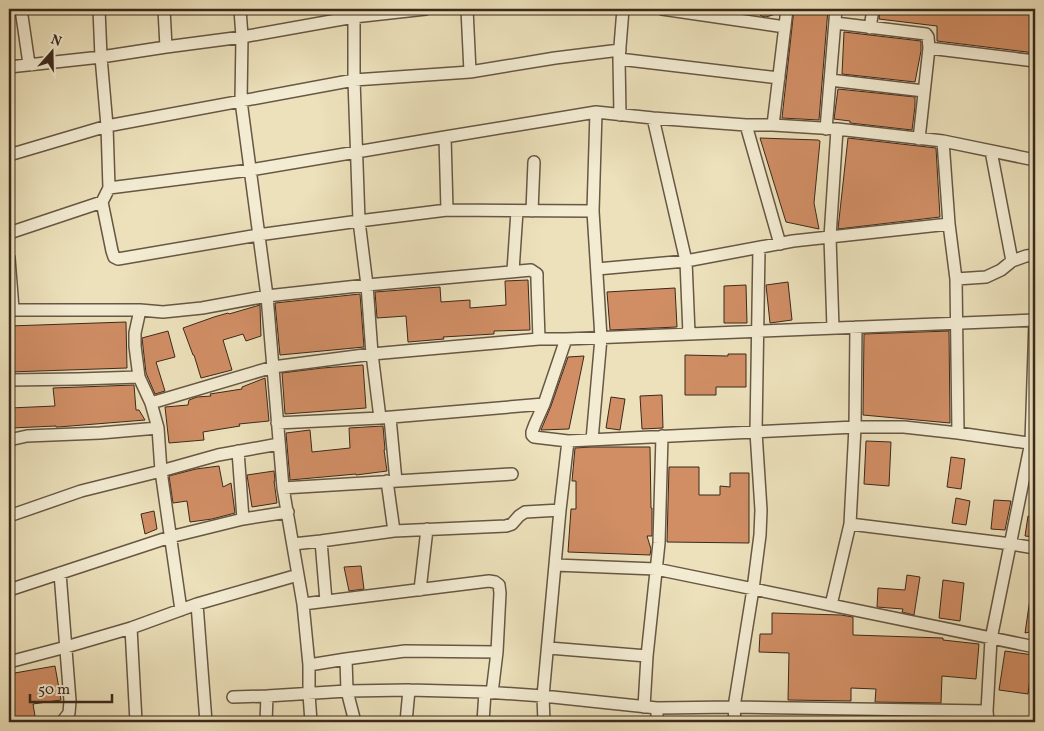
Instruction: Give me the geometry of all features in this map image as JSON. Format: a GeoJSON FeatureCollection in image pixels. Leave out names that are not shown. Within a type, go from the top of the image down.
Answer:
{"type":"FeatureCollection","features":[{"type":"Feature","properties":{"kind":"street"},"geometry":{"type":"LineString","coordinates":[[21,9],[29,64]]}},
{"type":"Feature","properties":{"kind":"street"},"geometry":{"type":"LineString","coordinates":[[99,9],[110,188],[102,202],[114,257],[118,258],[258,235],[447,210],[593,211]]}},
{"type":"Feature","properties":{"kind":"street"},"geometry":{"type":"LineString","coordinates":[[164,9],[166,47]]}},
{"type":"Feature","properties":{"kind":"street"},"geometry":{"type":"LineString","coordinates":[[240,9],[242,37],[241,101],[266,296],[283,488],[303,604],[309,666],[311,722]]}},
{"type":"Feature","properties":{"kind":"street"},"geometry":{"type":"LineString","coordinates":[[9,67],[101,57],[242,37],[354,13],[426,9]]}},
{"type":"Feature","properties":{"kind":"street"},"geometry":{"type":"LineString","coordinates":[[467,9],[470,72]]}},
{"type":"Feature","properties":{"kind":"street"},"geometry":{"type":"LineString","coordinates":[[620,115],[619,55],[624,9]]}},
{"type":"Feature","properties":{"kind":"street"},"geometry":{"type":"LineString","coordinates":[[662,9],[785,27]]}},
{"type":"Feature","properties":{"kind":"street"},"geometry":{"type":"LineString","coordinates":[[749,21],[750,9]]}},
{"type":"Feature","properties":{"kind":"street"},"geometry":{"type":"LineString","coordinates":[[773,125],[787,9]]}},
{"type":"Feature","properties":{"kind":"street"},"geometry":{"type":"LineString","coordinates":[[833,328],[830,237],[832,129],[830,80],[836,9]]}},
{"type":"Feature","properties":{"kind":"street"},"geometry":{"type":"LineString","coordinates":[[870,28],[873,9]]}},
{"type":"Feature","properties":{"kind":"street"},"geometry":{"type":"LineString","coordinates":[[354,13],[354,80],[359,221],[367,284],[372,354],[385,418],[392,481],[394,531]]}},
{"type":"Feature","properties":{"kind":"street"},"geometry":{"type":"LineString","coordinates":[[834,23],[926,34],[929,48],[919,138]]}},
{"type":"Feature","properties":{"kind":"street"},"geometry":{"type":"LineString","coordinates":[[929,48],[1035,62]]}},
{"type":"Feature","properties":{"kind":"street"},"geometry":{"type":"LineString","coordinates":[[9,155],[107,126],[354,80],[470,72],[555,58],[619,55],[779,78]]}},
{"type":"Feature","properties":{"kind":"street"},"geometry":{"type":"LineString","coordinates":[[830,80],[924,91]]}},
{"type":"Feature","properties":{"kind":"street"},"geometry":{"type":"LineString","coordinates":[[592,440],[601,338],[593,211],[596,112]]}},
{"type":"Feature","properties":{"kind":"street"},"geometry":{"type":"LineString","coordinates":[[110,188],[250,170],[596,112],[746,125],[832,129],[919,138],[943,141],[1035,160]]}},
{"type":"Feature","properties":{"kind":"street"},"geometry":{"type":"LineString","coordinates":[[653,118],[686,261],[689,334]]}},
{"type":"Feature","properties":{"kind":"street"},"geometry":{"type":"LineString","coordinates":[[746,125],[780,244]]}},
{"type":"Feature","properties":{"kind":"street"},"geometry":{"type":"LineString","coordinates":[[445,136],[447,210]]}},
{"type":"Feature","properties":{"kind":"street"},"geometry":{"type":"LineString","coordinates":[[943,141],[949,224],[956,279],[958,433]]}},
{"type":"Feature","properties":{"kind":"street"},"geometry":{"type":"LineString","coordinates":[[991,151],[1012,261]]}},
{"type":"Feature","properties":{"kind":"street"},"geometry":{"type":"LineString","coordinates":[[532,211],[534,162]]}},
{"type":"Feature","properties":{"kind":"street"},"geometry":{"type":"LineString","coordinates":[[9,233],[102,202]]}},
{"type":"Feature","properties":{"kind":"street"},"geometry":{"type":"LineString","coordinates":[[514,271],[517,211]]}},
{"type":"Feature","properties":{"kind":"street"},"geometry":{"type":"LineString","coordinates":[[597,269],[686,261],[780,244],[949,224]]}},
{"type":"Feature","properties":{"kind":"street"},"geometry":{"type":"LineString","coordinates":[[735,722],[734,707],[760,535],[756,432],[758,248]]}},
{"type":"Feature","properties":{"kind":"street"},"geometry":{"type":"LineString","coordinates":[[956,279],[986,277],[1001,270],[1012,261],[1035,255]]}},
{"type":"Feature","properties":{"kind":"street"},"geometry":{"type":"LineString","coordinates":[[9,258],[11,309],[140,310],[163,312],[202,308],[266,296],[367,284],[534,270],[537,274],[539,339]]}},
{"type":"Feature","properties":{"kind":"street"},"geometry":{"type":"LineString","coordinates":[[140,310],[134,346],[139,377],[150,402],[158,428],[161,471],[181,610]]}},
{"type":"Feature","properties":{"kind":"street"},"geometry":{"type":"LineString","coordinates":[[150,402],[273,367],[372,354],[539,339],[1035,320],[1033,443],[991,639],[988,716],[944,710],[734,707],[644,708],[543,696],[409,690],[233,697]]}},
{"type":"Feature","properties":{"kind":"street"},"geometry":{"type":"LineString","coordinates":[[831,606],[850,524],[855,427],[856,327]]}},
{"type":"Feature","properties":{"kind":"street"},"geometry":{"type":"LineString","coordinates":[[566,339],[544,404],[535,424],[532,435],[534,437],[568,441],[855,427],[904,428],[1033,443]]}},
{"type":"Feature","properties":{"kind":"street"},"geometry":{"type":"LineString","coordinates":[[9,380],[139,377]]}},
{"type":"Feature","properties":{"kind":"street"},"geometry":{"type":"LineString","coordinates":[[277,423],[385,418],[544,404]]}},
{"type":"Feature","properties":{"kind":"street"},"geometry":{"type":"LineString","coordinates":[[9,440],[27,436],[158,428]]}},
{"type":"Feature","properties":{"kind":"street"},"geometry":{"type":"LineString","coordinates":[[644,708],[647,656],[659,543],[662,436]]}},
{"type":"Feature","properties":{"kind":"street"},"geometry":{"type":"LineString","coordinates":[[544,722],[543,696],[568,441]]}},
{"type":"Feature","properties":{"kind":"street"},"geometry":{"type":"LineString","coordinates":[[9,516],[81,491],[218,455],[279,444]]}},
{"type":"Feature","properties":{"kind":"street"},"geometry":{"type":"LineString","coordinates":[[238,452],[243,520]]}},
{"type":"Feature","properties":{"kind":"street"},"geometry":{"type":"LineString","coordinates":[[283,488],[512,474]]}},
{"type":"Feature","properties":{"kind":"street"},"geometry":{"type":"LineString","coordinates":[[293,544],[394,531],[506,526],[512,524],[525,512],[560,510]]}},
{"type":"Feature","properties":{"kind":"street"},"geometry":{"type":"LineString","coordinates":[[9,590],[170,537],[243,520],[288,512]]}},
{"type":"Feature","properties":{"kind":"street"},"geometry":{"type":"LineString","coordinates":[[850,524],[1035,548]]}},
{"type":"Feature","properties":{"kind":"street"},"geometry":{"type":"LineString","coordinates":[[420,590],[427,529]]}},
{"type":"Feature","properties":{"kind":"street"},"geometry":{"type":"LineString","coordinates":[[322,541],[326,601]]}},
{"type":"Feature","properties":{"kind":"street"},"geometry":{"type":"LineString","coordinates":[[555,564],[656,569],[1035,647]]}},
{"type":"Feature","properties":{"kind":"street"},"geometry":{"type":"LineString","coordinates":[[60,572],[70,701],[69,713],[62,722]]}},
{"type":"Feature","properties":{"kind":"street"},"geometry":{"type":"LineString","coordinates":[[9,662],[131,628],[197,604],[298,575]]}},
{"type":"Feature","properties":{"kind":"street"},"geometry":{"type":"LineString","coordinates":[[303,604],[490,581],[495,582],[499,585],[500,593],[497,652],[483,722]]}},
{"type":"Feature","properties":{"kind":"street"},"geometry":{"type":"LineString","coordinates":[[197,604],[206,722]]}},
{"type":"Feature","properties":{"kind":"street"},"geometry":{"type":"LineString","coordinates":[[131,628],[136,722]]}},
{"type":"Feature","properties":{"kind":"street"},"geometry":{"type":"LineString","coordinates":[[548,648],[647,656]]}},
{"type":"Feature","properties":{"kind":"street"},"geometry":{"type":"LineString","coordinates":[[309,666],[405,651],[497,652]]}},
{"type":"Feature","properties":{"kind":"street"},"geometry":{"type":"LineString","coordinates":[[346,659],[347,691],[355,722]]}},
{"type":"Feature","properties":{"kind":"street"},"geometry":{"type":"LineString","coordinates":[[406,722],[409,690]]}},
{"type":"Feature","properties":{"kind":"street"},"geometry":{"type":"LineString","coordinates":[[266,722],[267,696]]}},
{"type":"Feature","properties":{"kind":"street"},"geometry":{"type":"LineString","coordinates":[[657,708],[657,722]]}},
{"type":"Feature","properties":{"kind":"street"},"geometry":{"type":"LineString","coordinates":[[942,722],[944,710]]}},
{"type":"Feature","properties":{"kind":"building"},"geometry":{"type":"Polygon","coordinates":[[[755,9],[779,9],[779,13],[766,17],[761,16],[755,9]]]}},
{"type":"Feature","properties":{"kind":"building"},"geometry":{"type":"Polygon","coordinates":[[[794,9],[828,9],[819,120],[782,118],[794,9]]]}},
{"type":"Feature","properties":{"kind":"building"},"geometry":{"type":"Polygon","coordinates":[[[880,9],[1035,9],[1035,53],[937,41],[937,26],[879,19],[880,9]]]}},
{"type":"Feature","properties":{"kind":"building"},"geometry":{"type":"Polygon","coordinates":[[[844,32],[921,41],[915,82],[842,74],[844,32]]]}},
{"type":"Feature","properties":{"kind":"building"},"geometry":{"type":"Polygon","coordinates":[[[838,89],[915,97],[912,130],[850,123],[850,121],[834,119],[838,89]]]}},
{"type":"Feature","properties":{"kind":"building"},"geometry":{"type":"Polygon","coordinates":[[[760,138],[820,141],[814,203],[819,229],[786,222],[760,138]]]}},
{"type":"Feature","properties":{"kind":"building"},"geometry":{"type":"Polygon","coordinates":[[[848,138],[936,148],[940,217],[838,229],[848,138]]]}},
{"type":"Feature","properties":{"kind":"building"},"geometry":{"type":"Polygon","coordinates":[[[528,280],[530,330],[494,331],[494,334],[443,337],[444,339],[408,342],[406,316],[377,318],[375,292],[440,287],[441,302],[470,300],[470,308],[506,305],[505,281],[528,280]]]}},
{"type":"Feature","properties":{"kind":"building"},"geometry":{"type":"Polygon","coordinates":[[[788,282],[792,320],[770,323],[766,285],[788,282]]]}},
{"type":"Feature","properties":{"kind":"building"},"geometry":{"type":"Polygon","coordinates":[[[746,285],[747,323],[724,323],[724,286],[746,285]]]}},
{"type":"Feature","properties":{"kind":"building"},"geometry":{"type":"Polygon","coordinates":[[[675,288],[677,327],[610,330],[607,292],[675,288]]]}},
{"type":"Feature","properties":{"kind":"building"},"geometry":{"type":"Polygon","coordinates":[[[360,294],[364,347],[280,355],[275,303],[360,294]]]}},
{"type":"Feature","properties":{"kind":"building"},"geometry":{"type":"Polygon","coordinates":[[[260,305],[261,336],[246,341],[243,334],[223,340],[232,370],[201,378],[183,328],[214,317],[260,305]]]}},
{"type":"Feature","properties":{"kind":"building"},"geometry":{"type":"Polygon","coordinates":[[[126,322],[127,368],[9,372],[9,326],[126,322]]]}},
{"type":"Feature","properties":{"kind":"building"},"geometry":{"type":"Polygon","coordinates":[[[168,331],[175,357],[156,362],[165,391],[155,394],[146,373],[142,338],[168,331]]]}},
{"type":"Feature","properties":{"kind":"building"},"geometry":{"type":"Polygon","coordinates":[[[949,331],[950,423],[863,415],[864,334],[949,331]]]}},
{"type":"Feature","properties":{"kind":"building"},"geometry":{"type":"Polygon","coordinates":[[[728,354],[746,354],[746,387],[716,387],[716,395],[685,395],[685,355],[728,356],[728,354]]]}},
{"type":"Feature","properties":{"kind":"building"},"geometry":{"type":"Polygon","coordinates":[[[584,356],[569,429],[541,430],[568,357],[584,356]]]}},
{"type":"Feature","properties":{"kind":"building"},"geometry":{"type":"Polygon","coordinates":[[[363,365],[366,408],[285,414],[282,373],[363,365]]]}},
{"type":"Feature","properties":{"kind":"building"},"geometry":{"type":"Polygon","coordinates":[[[265,378],[269,421],[239,424],[240,426],[203,432],[204,440],[169,443],[165,407],[188,405],[189,400],[197,397],[242,389],[242,387],[265,378]]]}},
{"type":"Feature","properties":{"kind":"building"},"geometry":{"type":"Polygon","coordinates":[[[134,385],[136,410],[139,410],[145,420],[58,427],[11,428],[10,408],[55,406],[53,388],[134,385]]]}},
{"type":"Feature","properties":{"kind":"building"},"geometry":{"type":"Polygon","coordinates":[[[662,395],[663,428],[642,429],[640,396],[662,395]]]}},
{"type":"Feature","properties":{"kind":"building"},"geometry":{"type":"Polygon","coordinates":[[[611,397],[625,399],[620,430],[606,428],[611,397]]]}},
{"type":"Feature","properties":{"kind":"building"},"geometry":{"type":"Polygon","coordinates":[[[383,426],[387,471],[290,480],[286,433],[310,430],[312,452],[350,448],[349,428],[383,426]]]}},
{"type":"Feature","properties":{"kind":"building"},"geometry":{"type":"Polygon","coordinates":[[[866,441],[891,442],[889,486],[864,484],[866,441]]]}},
{"type":"Feature","properties":{"kind":"building"},"geometry":{"type":"Polygon","coordinates":[[[650,447],[652,536],[647,536],[651,549],[650,555],[568,552],[571,509],[576,509],[576,481],[572,481],[575,448],[650,447]]]}},
{"type":"Feature","properties":{"kind":"building"},"geometry":{"type":"Polygon","coordinates":[[[951,457],[965,459],[961,489],[947,487],[951,457]]]}},
{"type":"Feature","properties":{"kind":"building"},"geometry":{"type":"Polygon","coordinates":[[[219,466],[223,487],[231,483],[235,513],[190,522],[187,501],[173,503],[169,476],[196,469],[219,466]]]}},
{"type":"Feature","properties":{"kind":"building"},"geometry":{"type":"Polygon","coordinates":[[[669,467],[699,467],[699,495],[720,495],[720,486],[730,487],[730,473],[749,473],[749,543],[667,542],[669,467]]]}},
{"type":"Feature","properties":{"kind":"building"},"geometry":{"type":"Polygon","coordinates":[[[274,471],[277,503],[252,507],[247,475],[274,471]]]}},
{"type":"Feature","properties":{"kind":"building"},"geometry":{"type":"Polygon","coordinates":[[[956,498],[970,501],[966,525],[952,523],[956,498]]]}},
{"type":"Feature","properties":{"kind":"building"},"geometry":{"type":"Polygon","coordinates":[[[994,500],[1011,501],[1005,530],[991,529],[994,500]]]}},
{"type":"Feature","properties":{"kind":"building"},"geometry":{"type":"Polygon","coordinates":[[[154,511],[157,529],[145,534],[141,514],[154,511]]]}},
{"type":"Feature","properties":{"kind":"building"},"geometry":{"type":"Polygon","coordinates":[[[1028,516],[1035,517],[1035,537],[1025,536],[1028,516]]]}},
{"type":"Feature","properties":{"kind":"building"},"geometry":{"type":"Polygon","coordinates":[[[361,566],[364,589],[349,591],[344,567],[361,566]]]}},
{"type":"Feature","properties":{"kind":"building"},"geometry":{"type":"Polygon","coordinates":[[[907,575],[920,577],[914,615],[902,612],[903,609],[877,607],[878,588],[905,590],[907,575]]]}},
{"type":"Feature","properties":{"kind":"building"},"geometry":{"type":"Polygon","coordinates":[[[943,580],[964,583],[960,621],[939,618],[943,580]]]}},
{"type":"Feature","properties":{"kind":"building"},"geometry":{"type":"Polygon","coordinates":[[[1030,599],[1035,599],[1035,631],[1025,633],[1030,599]]]}},
{"type":"Feature","properties":{"kind":"building"},"geometry":{"type":"Polygon","coordinates":[[[772,613],[853,617],[853,635],[943,638],[943,640],[979,644],[976,679],[942,676],[941,703],[875,702],[876,689],[851,688],[851,701],[788,700],[789,653],[759,652],[760,634],[772,634],[772,613]]]}},
{"type":"Feature","properties":{"kind":"building"},"geometry":{"type":"Polygon","coordinates":[[[1005,651],[1033,655],[1028,694],[999,690],[1005,651]]]}},
{"type":"Feature","properties":{"kind":"building"},"geometry":{"type":"Polygon","coordinates":[[[55,666],[61,700],[33,704],[36,722],[13,722],[11,707],[9,707],[9,674],[55,666]]]}}]}
